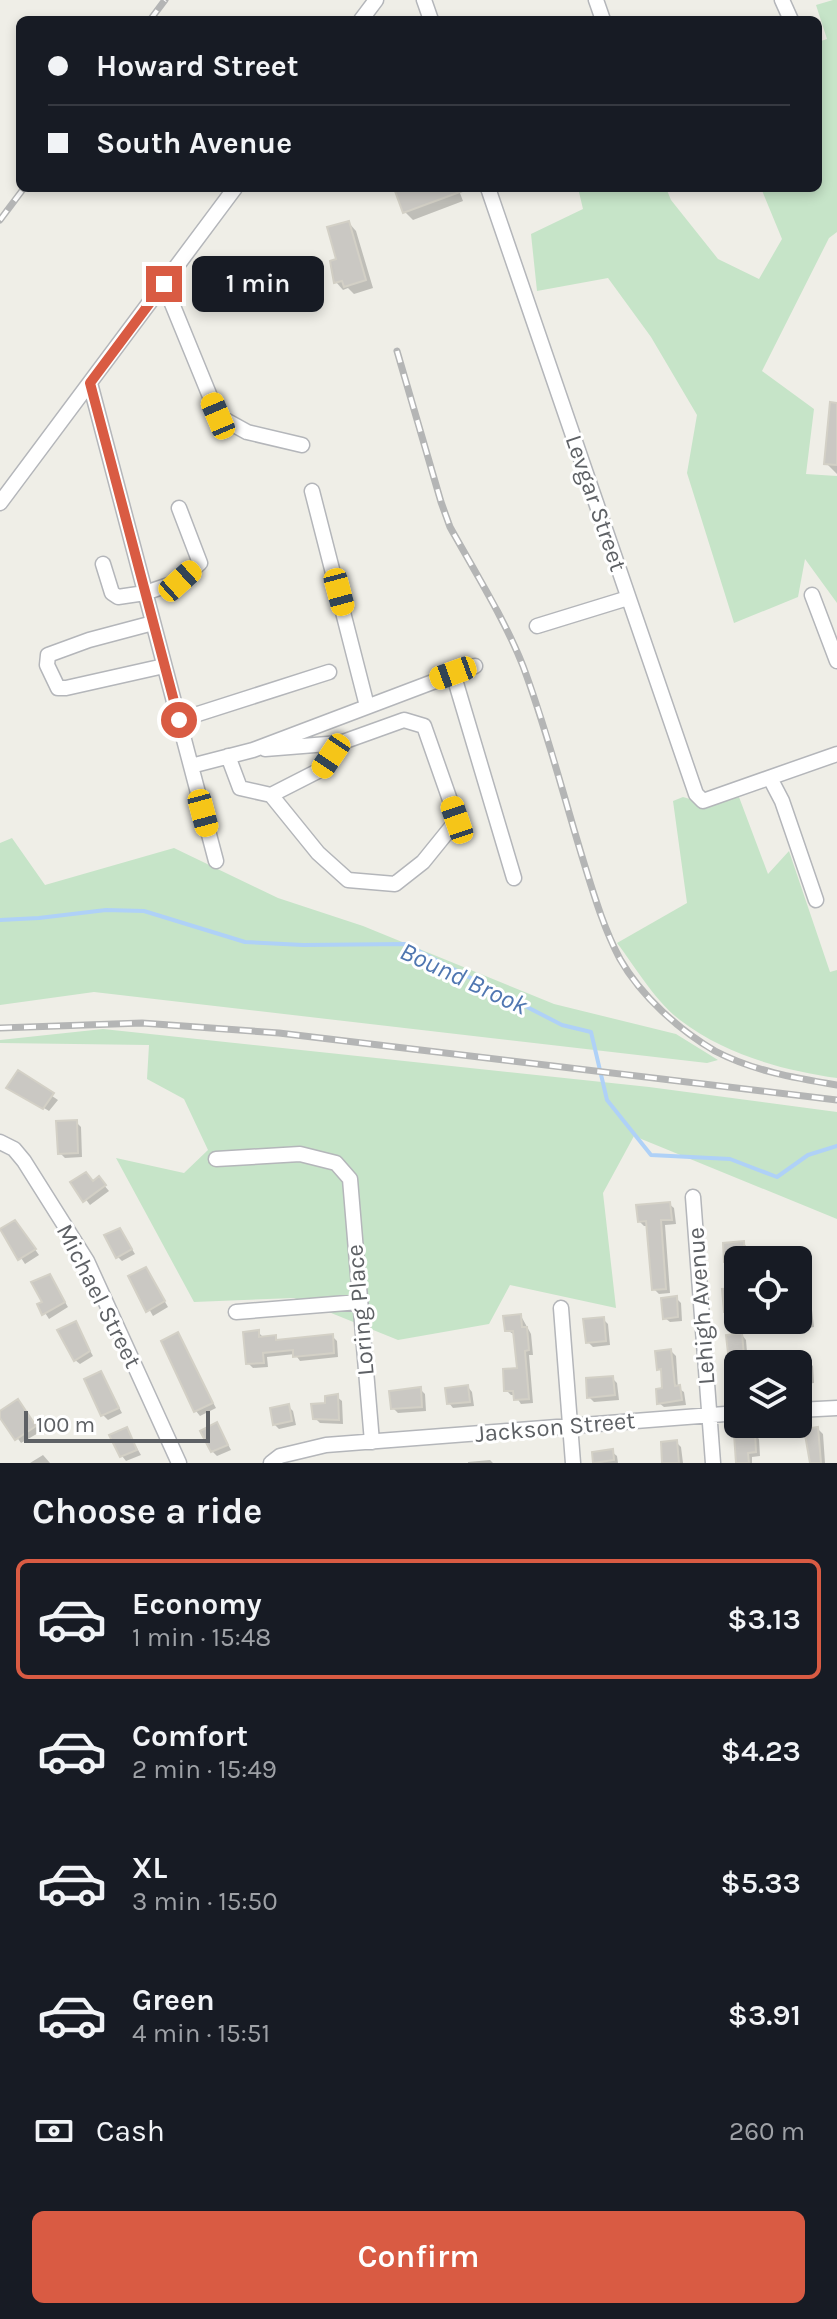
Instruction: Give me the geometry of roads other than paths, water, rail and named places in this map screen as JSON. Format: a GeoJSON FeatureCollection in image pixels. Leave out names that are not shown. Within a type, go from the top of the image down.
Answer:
{"type":"FeatureCollection","features":[{"type":"Feature","properties":{"kind":"street"},"geometry":{"type":"LineString","coordinates":[[0,503],[232,192]]}},
{"type":"Feature","properties":{"kind":"street","name":"Levgar Street"},"geometry":{"type":"LineString","coordinates":[[489,192],[696,794],[703,801],[770,778]]}},
{"type":"Feature","properties":{"kind":"street"},"geometry":{"type":"LineString","coordinates":[[164,284],[218,416],[247,432],[302,445]]}},
{"type":"Feature","properties":{"kind":"street"},"geometry":{"type":"LineString","coordinates":[[90,383],[216,861]]}},
{"type":"Feature","properties":{"kind":"street"},"geometry":{"type":"LineString","coordinates":[[312,491],[367,706]]}},
{"type":"Feature","properties":{"kind":"street"},"geometry":{"type":"LineString","coordinates":[[103,564],[112,593],[118,597],[145,593],[180,581],[200,563],[179,508]]}},
{"type":"Feature","properties":{"kind":"street"},"geometry":{"type":"LineString","coordinates":[[812,595],[837,661]]}},
{"type":"Feature","properties":{"kind":"street"},"geometry":{"type":"LineString","coordinates":[[537,626],[628,598]]}},
{"type":"Feature","properties":{"kind":"street"},"geometry":{"type":"LineString","coordinates":[[153,623],[48,655],[47,665],[58,688],[164,666]]}},
{"type":"Feature","properties":{"kind":"street"},"geometry":{"type":"LineString","coordinates":[[191,766],[253,750],[475,666]]}},
{"type":"Feature","properties":{"kind":"street"},"geometry":{"type":"LineString","coordinates":[[179,720],[329,672]]}},
{"type":"Feature","properties":{"kind":"street"},"geometry":{"type":"LineString","coordinates":[[453,673],[514,878]]}},
{"type":"Feature","properties":{"kind":"street"},"geometry":{"type":"LineString","coordinates":[[228,756],[240,788],[271,795],[318,853],[348,880],[395,884],[423,862],[457,820],[424,726],[404,720],[340,743],[253,750]]}},
{"type":"Feature","properties":{"kind":"street"},"geometry":{"type":"LineString","coordinates":[[271,795],[322,769],[340,743]]}},
{"type":"Feature","properties":{"kind":"street"},"geometry":{"type":"LineString","coordinates":[[816,900],[782,801],[770,778],[837,754]]}},
{"type":"Feature","properties":{"kind":"street","name":"Michael Street"},"geometry":{"type":"LineString","coordinates":[[0,1142],[14,1149],[24,1161],[87,1261],[179,1463]]}},
{"type":"Feature","properties":{"kind":"street","name":"Loring Place"},"geometry":{"type":"LineString","coordinates":[[216,1159],[300,1154],[336,1163],[350,1179],[372,1442]]}},
{"type":"Feature","properties":{"kind":"street","name":"Lehigh Avenue"},"geometry":{"type":"LineString","coordinates":[[693,1197],[713,1463]]}},
{"type":"Feature","properties":{"kind":"street"},"geometry":{"type":"LineString","coordinates":[[236,1312],[359,1302]]}},
{"type":"Feature","properties":{"kind":"street"},"geometry":{"type":"LineString","coordinates":[[561,1308],[573,1463]]}},
{"type":"Feature","properties":{"kind":"street"},"geometry":{"type":"LineString","coordinates":[[812,1409],[837,1408]]}},
{"type":"Feature","properties":{"kind":"street","name":"Jackson Street"},"geometry":{"type":"LineString","coordinates":[[271,1463],[280,1456],[326,1445],[724,1414]]}},
{"type":"Feature","properties":{"kind":"waterway","name":"Bound Brook"},"geometry":{"type":"LineString","coordinates":[[0,920],[106,910],[144,911],[245,942],[405,944],[562,1025],[591,1032],[607,1100],[651,1155],[730,1159],[777,1177],[808,1155],[837,1146]]}},
{"type":"Feature","properties":{"kind":"railway"},"geometry":{"type":"LineString","coordinates":[[153,16],[165,0]]}},
{"type":"Feature","properties":{"kind":"railway"},"geometry":{"type":"LineString","coordinates":[[0,220],[21,192]]}},
{"type":"Feature","properties":{"kind":"railway"},"geometry":{"type":"LineString","coordinates":[[397,351],[450,527],[498,613],[523,666],[596,900],[620,959],[662,1011],[715,1051],[759,1069],[837,1085]]}},
{"type":"Feature","properties":{"kind":"railway"},"geometry":{"type":"LineString","coordinates":[[0,1028],[142,1023],[279,1033],[837,1100]]}}]}
